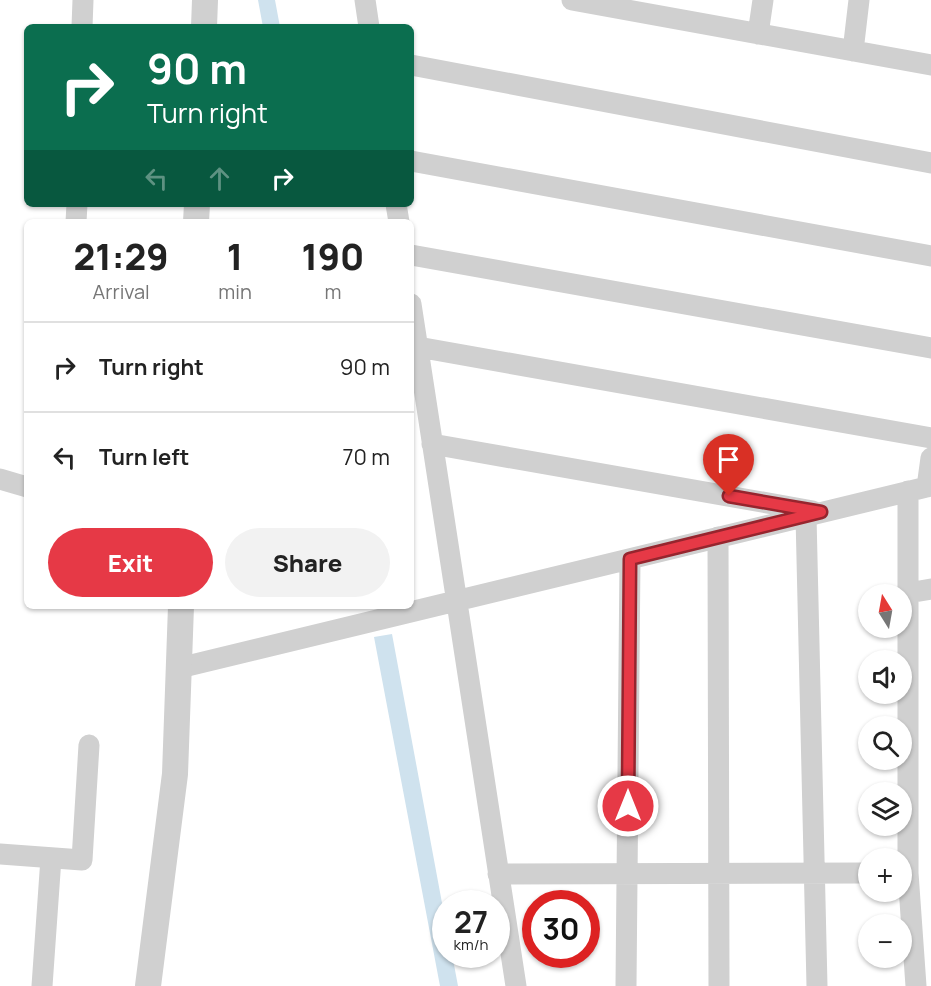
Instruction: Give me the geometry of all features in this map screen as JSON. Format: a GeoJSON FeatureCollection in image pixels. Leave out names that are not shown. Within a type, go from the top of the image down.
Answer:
{"type":"FeatureCollection","features":[{"type":"Feature","properties":{"kind":"street"},"geometry":{"type":"LineString","coordinates":[[82,24],[83,0]]}},
{"type":"Feature","properties":{"kind":"street"},"geometry":{"type":"LineString","coordinates":[[204,24],[205,0]]}},
{"type":"Feature","properties":{"kind":"street"},"geometry":{"type":"LineString","coordinates":[[365,0],[369,24]]}},
{"type":"Feature","properties":{"kind":"street"},"geometry":{"type":"LineString","coordinates":[[576,0],[671,9],[758,34],[931,65]]}},
{"type":"Feature","properties":{"kind":"street"},"geometry":{"type":"LineString","coordinates":[[758,34],[763,0]]}},
{"type":"Feature","properties":{"kind":"street"},"geometry":{"type":"LineString","coordinates":[[853,51],[859,0]]}},
{"type":"Feature","properties":{"kind":"street"},"geometry":{"type":"LineString","coordinates":[[414,66],[931,163]]}},
{"type":"Feature","properties":{"kind":"street"},"geometry":{"type":"LineString","coordinates":[[414,162],[931,256]]}},
{"type":"Feature","properties":{"kind":"street"},"geometry":{"type":"LineString","coordinates":[[414,256],[931,348]]}},
{"type":"Feature","properties":{"kind":"street"},"geometry":{"type":"LineString","coordinates":[[414,322],[516,986]]}},
{"type":"Feature","properties":{"kind":"street"},"geometry":{"type":"LineString","coordinates":[[418,347],[931,438]]}},
{"type":"Feature","properties":{"kind":"street"},"geometry":{"type":"LineString","coordinates":[[432,444],[813,514]]}},
{"type":"Feature","properties":{"kind":"street"},"geometry":{"type":"LineString","coordinates":[[909,584],[922,488],[931,458]]}},
{"type":"Feature","properties":{"kind":"street"},"geometry":{"type":"LineString","coordinates":[[0,479],[24,486]]}},
{"type":"Feature","properties":{"kind":"street"},"geometry":{"type":"LineString","coordinates":[[179,668],[922,488]]}},
{"type":"Feature","properties":{"kind":"street"},"geometry":{"type":"LineString","coordinates":[[813,514],[814,873],[817,986]]}},
{"type":"Feature","properties":{"kind":"street"},"geometry":{"type":"LineString","coordinates":[[718,537],[719,986]]}},
{"type":"Feature","properties":{"kind":"street"},"geometry":{"type":"LineString","coordinates":[[626,986],[630,559]]}},
{"type":"Feature","properties":{"kind":"street"},"geometry":{"type":"LineString","coordinates":[[912,592],[931,589]]}},
{"type":"Feature","properties":{"kind":"street"},"geometry":{"type":"LineString","coordinates":[[148,986],[175,774],[181,609]]}},
{"type":"Feature","properties":{"kind":"street"},"geometry":{"type":"LineString","coordinates":[[905,848],[908,638]]}},
{"type":"Feature","properties":{"kind":"street"},"geometry":{"type":"LineString","coordinates":[[0,854],[82,860],[89,745]]}},
{"type":"Feature","properties":{"kind":"street"},"geometry":{"type":"LineString","coordinates":[[42,986],[51,858]]}},
{"type":"Feature","properties":{"kind":"street"},"geometry":{"type":"LineString","coordinates":[[498,874],[858,873]]}},
{"type":"Feature","properties":{"kind":"street"},"geometry":{"type":"LineString","coordinates":[[908,902],[916,986]]}},
{"type":"Feature","properties":{"kind":"water"},"geometry":{"type":"Polygon","coordinates":[[[258,0],[275,0],[279,24],[262,24],[258,0]]]}},
{"type":"Feature","properties":{"kind":"water"},"geometry":{"type":"Polygon","coordinates":[[[392,634],[440,890],[432,890],[432,944],[374,637],[392,634]]]}},
{"type":"Feature","properties":{"kind":"water"},"geometry":{"type":"Polygon","coordinates":[[[437,968],[455,968],[458,986],[440,986],[437,968]]]}},
{"type":"Feature","properties":{"kind":"route"},"geometry":{"type":"LineString","coordinates":[[628,806],[630,559],[821,512],[729,496]]}}]}
